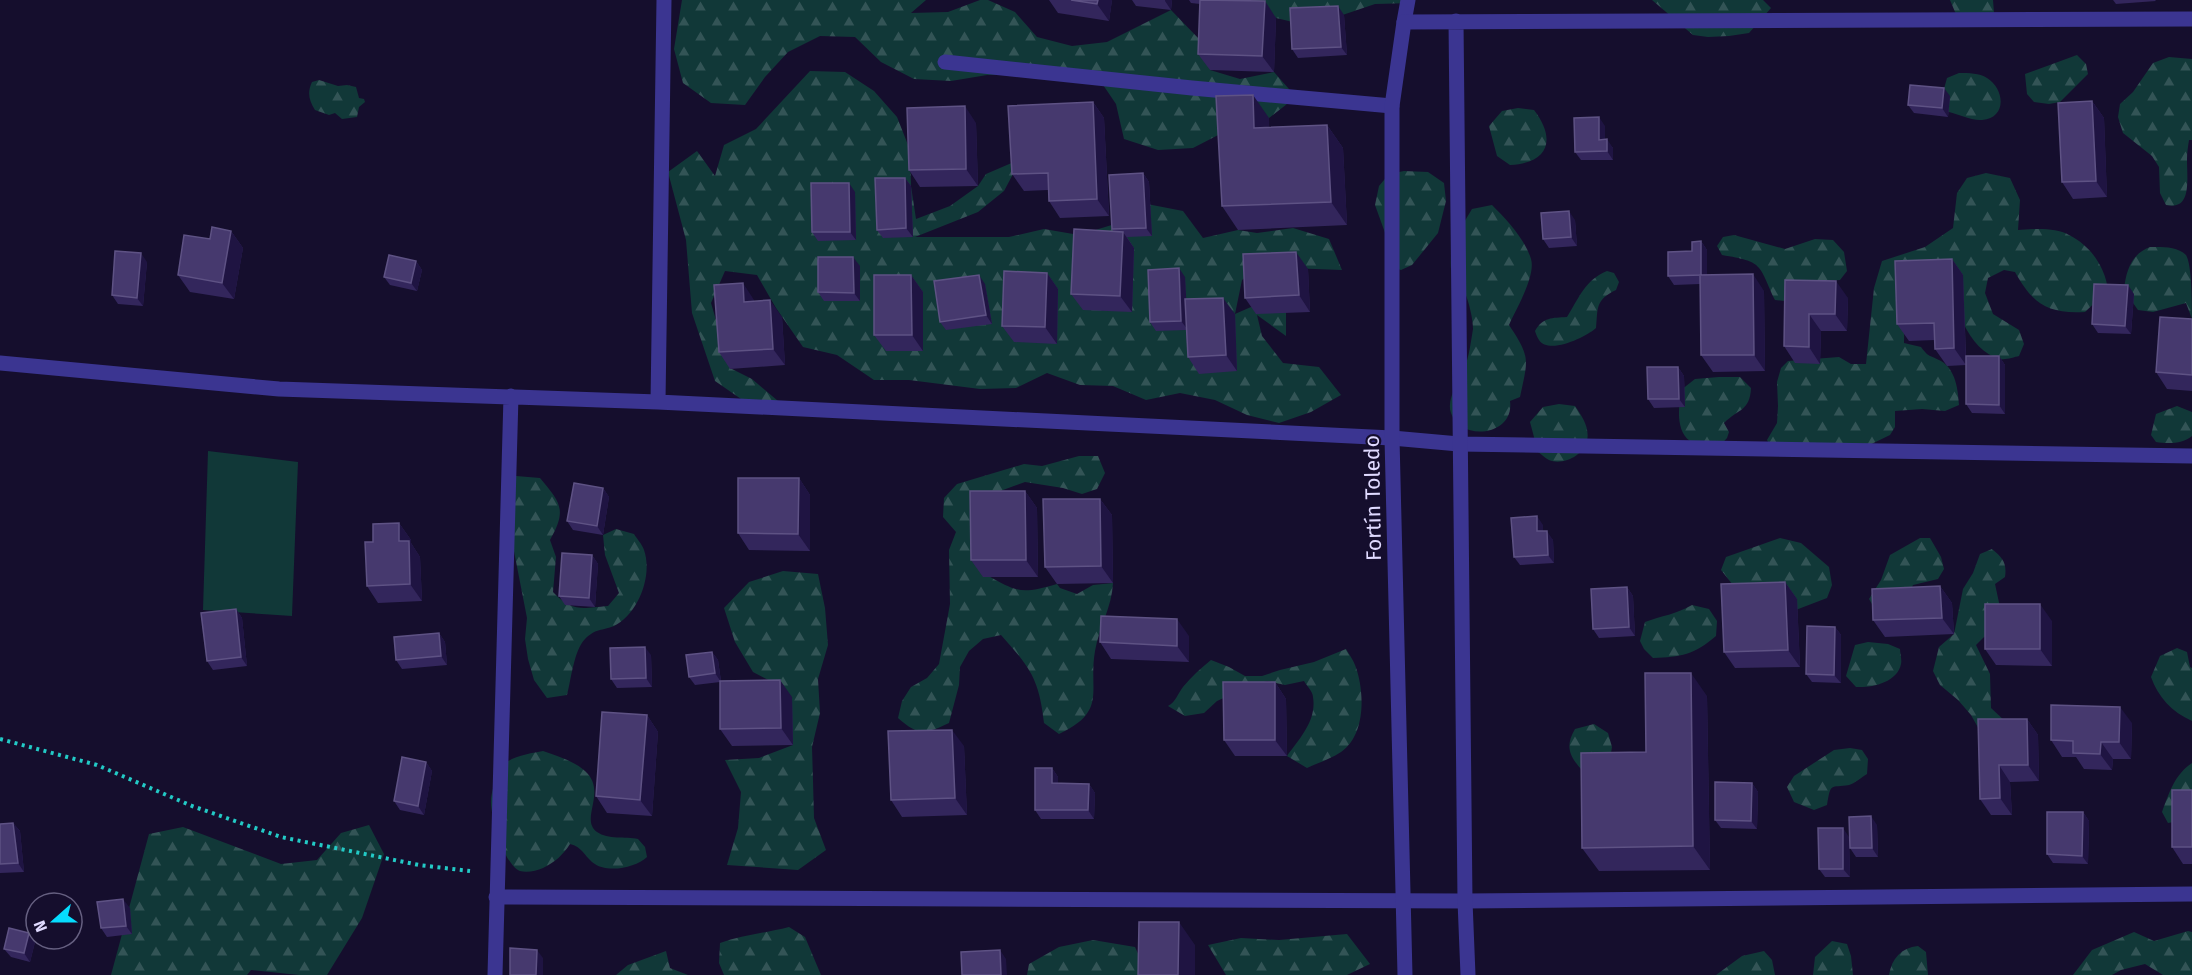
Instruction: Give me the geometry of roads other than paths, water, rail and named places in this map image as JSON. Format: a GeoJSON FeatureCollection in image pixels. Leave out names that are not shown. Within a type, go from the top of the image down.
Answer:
{"type":"FeatureCollection","features":[{"type":"Feature","properties":{"kind":"street"},"geometry":{"type":"LineString","coordinates":[[658,402],[664,0]]}},
{"type":"Feature","properties":{"kind":"street","name":"Fortín Toledo"},"geometry":{"type":"LineString","coordinates":[[1405,975],[1392,438],[1392,106],[1408,0]]}},
{"type":"Feature","properties":{"kind":"street"},"geometry":{"type":"LineString","coordinates":[[1404,22],[2192,19]]}},
{"type":"Feature","properties":{"kind":"street"},"geometry":{"type":"LineString","coordinates":[[1456,21],[1459,444],[1468,975]]}},
{"type":"Feature","properties":{"kind":"street"},"geometry":{"type":"LineString","coordinates":[[945,62],[1392,106]]}},
{"type":"Feature","properties":{"kind":"street"},"geometry":{"type":"LineString","coordinates":[[0,363],[279,389],[658,402],[1392,438],[1459,444],[2192,456]]}},
{"type":"Feature","properties":{"kind":"street"},"geometry":{"type":"LineString","coordinates":[[495,975],[511,396]]}},
{"type":"Feature","properties":{"kind":"street"},"geometry":{"type":"LineString","coordinates":[[496,897],[1465,901],[2192,894]]}}]}
